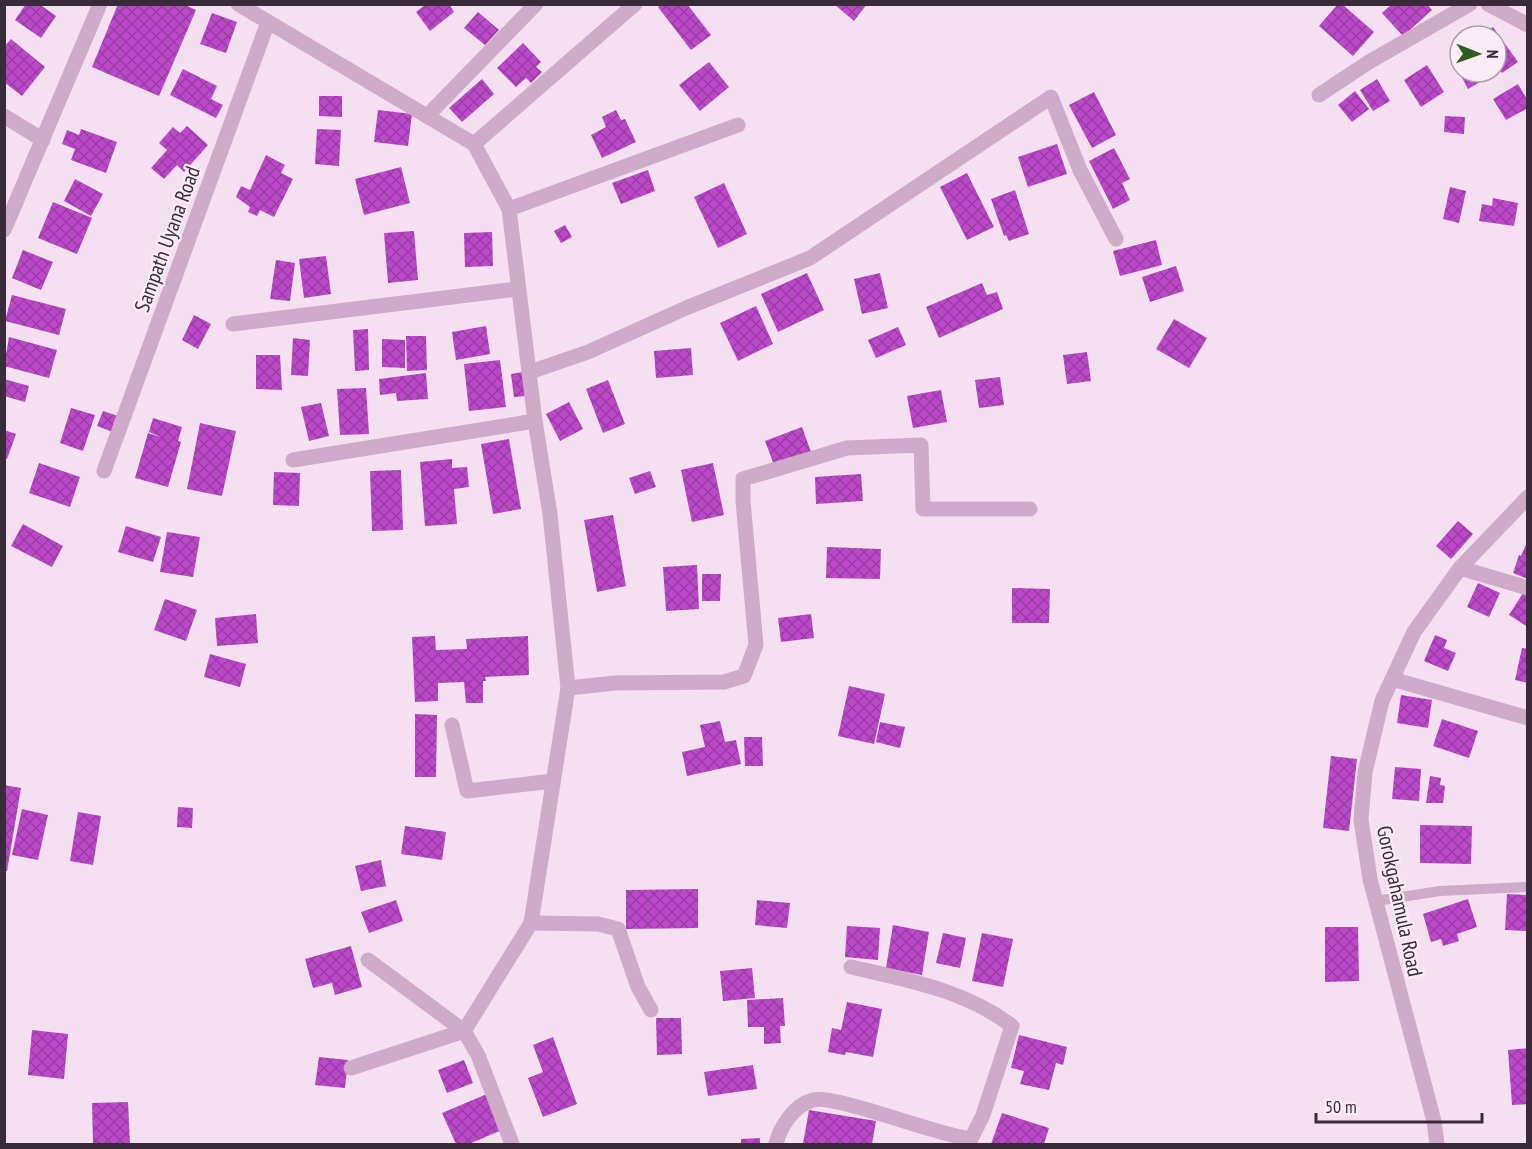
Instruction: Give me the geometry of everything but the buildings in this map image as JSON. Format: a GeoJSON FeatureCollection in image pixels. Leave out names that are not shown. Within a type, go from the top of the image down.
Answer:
{"type":"FeatureCollection","features":[{"type":"Feature","properties":{"kind":"street"},"geometry":{"type":"LineString","coordinates":[[4,230],[100,4]]}},
{"type":"Feature","properties":{"kind":"street"},"geometry":{"type":"LineString","coordinates":[[238,4],[474,144],[509,209],[517,289],[550,514],[568,688],[531,923],[464,1031],[351,1068]]}},
{"type":"Feature","properties":{"kind":"street"},"geometry":{"type":"LineString","coordinates":[[427,116],[536,4]]}},
{"type":"Feature","properties":{"kind":"street"},"geometry":{"type":"LineString","coordinates":[[474,144],[635,4]]}},
{"type":"Feature","properties":{"kind":"street"},"geometry":{"type":"LineString","coordinates":[[1319,95],[1369,62],[1470,4]]}},
{"type":"Feature","properties":{"kind":"street"},"geometry":{"type":"LineString","coordinates":[[1488,4],[1527,24]]}},
{"type":"Feature","properties":{"kind":"street","name":"Sampath Uyana Road"},"geometry":{"type":"LineString","coordinates":[[104,471],[268,22]]}},
{"type":"Feature","properties":{"kind":"street"},"geometry":{"type":"LineString","coordinates":[[530,372],[588,352],[686,308],[810,258],[1051,97],[1080,170],[1116,238]]}},
{"type":"Feature","properties":{"kind":"street"},"geometry":{"type":"LineString","coordinates":[[4,116],[43,140]]}},
{"type":"Feature","properties":{"kind":"street"},"geometry":{"type":"LineString","coordinates":[[509,209],[738,125]]}},
{"type":"Feature","properties":{"kind":"street"},"geometry":{"type":"LineString","coordinates":[[233,324],[517,289]]}},
{"type":"Feature","properties":{"kind":"street"},"geometry":{"type":"LineString","coordinates":[[293,460],[535,421]]}},
{"type":"Feature","properties":{"kind":"street"},"geometry":{"type":"LineString","coordinates":[[568,688],[615,683],[724,682],[744,676],[756,645],[743,479],[847,448],[921,446],[923,509],[1030,509]]}},
{"type":"Feature","properties":{"kind":"street","name":"Gorokgahamula Road"},"geometry":{"type":"LineString","coordinates":[[1437,1144],[1434,1121],[1376,902],[1360,820],[1365,772],[1382,701],[1414,632],[1460,568],[1527,497]]}},
{"type":"Feature","properties":{"kind":"street"},"geometry":{"type":"LineString","coordinates":[[1460,568],[1527,588]]}},
{"type":"Feature","properties":{"kind":"street"},"geometry":{"type":"LineString","coordinates":[[1392,679],[1527,718]]}},
{"type":"Feature","properties":{"kind":"street"},"geometry":{"type":"LineString","coordinates":[[452,725],[467,791],[553,781]]}},
{"type":"Feature","properties":{"kind":"street"},"geometry":{"type":"LineString","coordinates":[[531,923],[598,924],[618,929],[638,987],[651,1010]]}},
{"type":"Feature","properties":{"kind":"street"},"geometry":{"type":"LineString","coordinates":[[368,960],[464,1031],[478,1055],[512,1144]]}},
{"type":"Feature","properties":{"kind":"street"},"geometry":{"type":"LineString","coordinates":[[776,1144],[795,1109],[813,1100],[828,1099],[913,1126],[971,1139],[983,1115],[1011,1026],[998,1015],[939,988],[851,967]]}},
{"type":"Feature","properties":{"kind":"lane"},"geometry":{"type":"LineString","coordinates":[[1376,902],[1440,891],[1527,886]]}}]}
